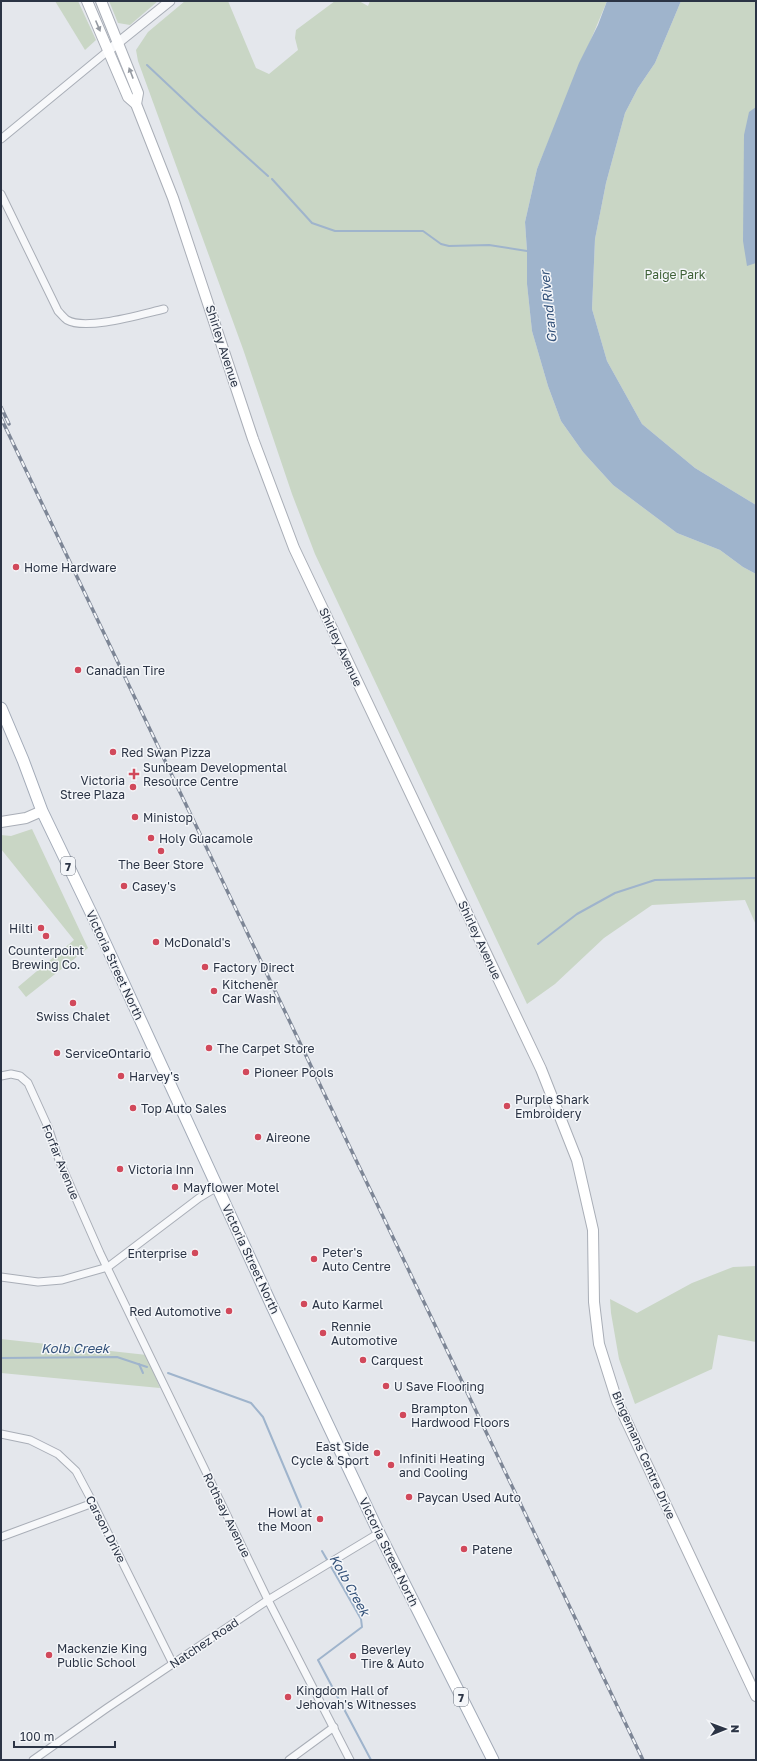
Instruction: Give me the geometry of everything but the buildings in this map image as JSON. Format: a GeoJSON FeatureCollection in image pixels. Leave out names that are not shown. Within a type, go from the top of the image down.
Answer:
{"type":"FeatureCollection","features":[{"type":"Feature","properties":{"kind":"main road","name":"Shirley Avenue"},"geometry":{"type":"LineString","coordinates":[[88,1],[128,97],[136,104],[173,198],[254,439],[294,548],[541,1069],[582,1176]]}},
{"type":"Feature","properties":{"kind":"main road","name":"Shirley Avenue"},"geometry":{"type":"LineString","coordinates":[[101,1],[138,92],[136,104]]}},
{"type":"Feature","properties":{"kind":"main road","name":"Victoria Street North"},"geometry":{"type":"LineString","coordinates":[[1,708],[23,760],[42,811],[98,928],[217,1187],[379,1533],[493,1760]]}},
{"type":"Feature","properties":{"kind":"main road"},"geometry":{"type":"LineString","coordinates":[[1,822],[26,818],[42,811]]}},
{"type":"Feature","properties":{"kind":"main road","name":"Bingemans Centre Drive"},"geometry":{"type":"LineString","coordinates":[[582,1176],[593,1230],[594,1302],[599,1344],[617,1401],[756,1696]]}},
{"type":"Feature","properties":{"kind":"street"},"geometry":{"type":"LineString","coordinates":[[1,139],[170,1]]}},
{"type":"Feature","properties":{"kind":"street"},"geometry":{"type":"LineString","coordinates":[[1,194],[58,312],[67,320],[82,324],[100,323],[164,309]]}},
{"type":"Feature","properties":{"kind":"street","name":"Forfar Avenue"},"geometry":{"type":"LineString","coordinates":[[1,1076],[11,1074],[20,1076],[28,1083],[48,1127],[59,1160],[108,1268]]}},
{"type":"Feature","properties":{"kind":"street"},"geometry":{"type":"LineString","coordinates":[[1,1277],[38,1282],[62,1280],[108,1268],[199,1198],[217,1187]]}},
{"type":"Feature","properties":{"kind":"street","name":"Rothsay Avenue"},"geometry":{"type":"LineString","coordinates":[[108,1268],[268,1600],[350,1760]]}},
{"type":"Feature","properties":{"kind":"street","name":"Carson Drive"},"geometry":{"type":"LineString","coordinates":[[1,1434],[30,1440],[58,1454],[76,1471],[173,1664]]}},
{"type":"Feature","properties":{"kind":"street"},"geometry":{"type":"LineString","coordinates":[[1,1538],[93,1503]]}},
{"type":"Feature","properties":{"kind":"street","name":"Natchez Road"},"geometry":{"type":"LineString","coordinates":[[33,1760],[268,1600],[379,1533]]}},
{"type":"Feature","properties":{"kind":"street"},"geometry":{"type":"LineString","coordinates":[[289,1760],[334,1727]]}},
{"type":"Feature","properties":{"kind":"green space"},"geometry":{"type":"Polygon","coordinates":[[[55,1],[78,1],[96,40],[85,50],[55,1]]]}},
{"type":"Feature","properties":{"kind":"green space"},"geometry":{"type":"Polygon","coordinates":[[[109,1],[158,1],[130,25],[118,23],[109,1]]]}},
{"type":"Feature","properties":{"kind":"green space"},"geometry":{"type":"Polygon","coordinates":[[[185,1],[228,1],[256,68],[269,74],[298,50],[295,38],[296,30],[335,1],[359,1],[368,6],[370,1],[607,1],[537,169],[525,222],[527,284],[532,331],[548,386],[561,421],[583,452],[613,485],[677,533],[720,550],[743,567],[756,574],[756,925],[745,900],[652,905],[604,938],[555,984],[527,1004],[315,554],[292,494],[243,349],[138,61],[136,50],[148,32],[185,1]]]}},
{"type":"Feature","properties":{"kind":"green space","name":"Paige Park"},"geometry":{"type":"Polygon","coordinates":[[[681,1],[756,1],[756,505],[695,468],[642,424],[607,361],[592,309],[595,239],[606,183],[625,113],[638,88],[655,63],[681,1]]]}},
{"type":"Feature","properties":{"kind":"green space"},"geometry":{"type":"Polygon","coordinates":[[[32,829],[88,948],[26,997],[18,987],[74,940],[1,849],[1,835],[11,836],[32,829]]]}},
{"type":"Feature","properties":{"kind":"green space"},"geometry":{"type":"Polygon","coordinates":[[[756,1266],[756,1342],[718,1335],[712,1369],[635,1404],[619,1359],[610,1299],[637,1313],[692,1283],[733,1267],[756,1266]]]}},
{"type":"Feature","properties":{"kind":"green space"},"geometry":{"type":"Polygon","coordinates":[[[1,1339],[147,1355],[160,1388],[1,1373],[1,1339]]]}},
{"type":"Feature","properties":{"kind":"water","name":"Grand River"},"geometry":{"type":"Polygon","coordinates":[[[607,1],[681,1],[655,63],[638,88],[625,113],[606,183],[595,239],[592,309],[607,361],[642,424],[695,468],[756,505],[756,574],[743,567],[720,550],[677,533],[613,485],[583,452],[561,421],[548,386],[532,331],[527,284],[525,222],[537,169],[579,63],[598,25],[607,1]]]}},
{"type":"Feature","properties":{"kind":"water"},"geometry":{"type":"Polygon","coordinates":[[[756,107],[756,263],[747,266],[743,241],[744,135],[749,112],[756,107]]]}},
{"type":"Feature","properties":{"kind":"waterway"},"geometry":{"type":"LineString","coordinates":[[147,65],[268,176]]}},
{"type":"Feature","properties":{"kind":"waterway"},"geometry":{"type":"LineString","coordinates":[[272,179],[312,223],[335,231],[423,231],[441,244],[449,246],[489,245],[527,251]]}},
{"type":"Feature","properties":{"kind":"waterway"},"geometry":{"type":"LineString","coordinates":[[538,944],[577,914],[615,893],[655,880],[756,878]]}},
{"type":"Feature","properties":{"kind":"waterway","name":"Kolb Creek"},"geometry":{"type":"LineString","coordinates":[[1,1358],[117,1357],[147,1367]]}},
{"type":"Feature","properties":{"kind":"waterway","name":"Kolb Creek"},"geometry":{"type":"LineString","coordinates":[[139,1364],[143,1373]]}},
{"type":"Feature","properties":{"kind":"waterway","name":"Kolb Creek"},"geometry":{"type":"LineString","coordinates":[[168,1373],[251,1403],[263,1417],[301,1507]]}},
{"type":"Feature","properties":{"kind":"waterway","name":"Kolb Creek"},"geometry":{"type":"LineString","coordinates":[[322,1551],[361,1619],[362,1627],[318,1660],[371,1760]]}},
{"type":"Feature","properties":{"kind":"railway"},"geometry":{"type":"LineString","coordinates":[[1,407],[9,424]]}},
{"type":"Feature","properties":{"kind":"railway"},"geometry":{"type":"LineString","coordinates":[[1,418],[643,1760]]}},
{"type":"Feature","properties":{"kind":"place","name":"Home Hardware"},"geometry":{"type":"Point","coordinates":[16,567]}},
{"type":"Feature","properties":{"kind":"place","name":"Canadian Tire"},"geometry":{"type":"Point","coordinates":[78,670]}},
{"type":"Feature","properties":{"kind":"place","name":"Red Swan Pizza"},"geometry":{"type":"Point","coordinates":[113,752]}},
{"type":"Feature","properties":{"kind":"place","name":"Sunbeam Developmental Resource Centre"},"geometry":{"type":"Point","coordinates":[134,774]}},
{"type":"Feature","properties":{"kind":"place","name":"Victoria Stree Plaza"},"geometry":{"type":"Point","coordinates":[133,787]}},
{"type":"Feature","properties":{"kind":"place","name":"Ministop"},"geometry":{"type":"Point","coordinates":[135,817]}},
{"type":"Feature","properties":{"kind":"place","name":"Holy Guacamole"},"geometry":{"type":"Point","coordinates":[151,838]}},
{"type":"Feature","properties":{"kind":"place","name":"The Beer Store"},"geometry":{"type":"Point","coordinates":[161,851]}},
{"type":"Feature","properties":{"kind":"place","name":"Casey's"},"geometry":{"type":"Point","coordinates":[124,886]}},
{"type":"Feature","properties":{"kind":"place","name":"Hilti"},"geometry":{"type":"Point","coordinates":[41,928]}},
{"type":"Feature","properties":{"kind":"place","name":"Counterpoint Brewing Co."},"geometry":{"type":"Point","coordinates":[46,936]}},
{"type":"Feature","properties":{"kind":"place","name":"McDonald's"},"geometry":{"type":"Point","coordinates":[156,942]}},
{"type":"Feature","properties":{"kind":"place","name":"Factory Direct"},"geometry":{"type":"Point","coordinates":[205,967]}},
{"type":"Feature","properties":{"kind":"place","name":"Kitchener Car Wash"},"geometry":{"type":"Point","coordinates":[214,991]}},
{"type":"Feature","properties":{"kind":"place","name":"Swiss Chalet"},"geometry":{"type":"Point","coordinates":[73,1003]}},
{"type":"Feature","properties":{"kind":"place","name":"The Carpet Store"},"geometry":{"type":"Point","coordinates":[209,1048]}},
{"type":"Feature","properties":{"kind":"place","name":"ServiceOntario"},"geometry":{"type":"Point","coordinates":[57,1053]}},
{"type":"Feature","properties":{"kind":"place","name":"Pioneer Pools"},"geometry":{"type":"Point","coordinates":[246,1072]}},
{"type":"Feature","properties":{"kind":"place","name":"Harvey's"},"geometry":{"type":"Point","coordinates":[121,1076]}},
{"type":"Feature","properties":{"kind":"place","name":"Purple Shark Embroidery"},"geometry":{"type":"Point","coordinates":[507,1106]}},
{"type":"Feature","properties":{"kind":"place","name":"Top Auto Sales"},"geometry":{"type":"Point","coordinates":[133,1108]}},
{"type":"Feature","properties":{"kind":"place","name":"Aireone"},"geometry":{"type":"Point","coordinates":[258,1137]}},
{"type":"Feature","properties":{"kind":"place","name":"Victoria Inn"},"geometry":{"type":"Point","coordinates":[120,1169]}},
{"type":"Feature","properties":{"kind":"place","name":"Mayflower Motel"},"geometry":{"type":"Point","coordinates":[175,1187]}},
{"type":"Feature","properties":{"kind":"place","name":"Enterprise"},"geometry":{"type":"Point","coordinates":[195,1253]}},
{"type":"Feature","properties":{"kind":"place","name":"Peter's Auto Centre"},"geometry":{"type":"Point","coordinates":[314,1259]}},
{"type":"Feature","properties":{"kind":"place","name":"Auto Karmel"},"geometry":{"type":"Point","coordinates":[304,1304]}},
{"type":"Feature","properties":{"kind":"place","name":"Red Automotive"},"geometry":{"type":"Point","coordinates":[229,1311]}},
{"type":"Feature","properties":{"kind":"place","name":"Rennie Automotive"},"geometry":{"type":"Point","coordinates":[323,1333]}},
{"type":"Feature","properties":{"kind":"place","name":"Carquest"},"geometry":{"type":"Point","coordinates":[363,1360]}},
{"type":"Feature","properties":{"kind":"place","name":"U Save Flooring"},"geometry":{"type":"Point","coordinates":[386,1386]}},
{"type":"Feature","properties":{"kind":"place","name":"Brampton Hardwood Floors"},"geometry":{"type":"Point","coordinates":[403,1415]}},
{"type":"Feature","properties":{"kind":"place","name":"East Side Cycle & Sport"},"geometry":{"type":"Point","coordinates":[377,1453]}},
{"type":"Feature","properties":{"kind":"place","name":"Infiniti Heating and Cooling"},"geometry":{"type":"Point","coordinates":[391,1465]}},
{"type":"Feature","properties":{"kind":"place","name":"Paycan Used Auto"},"geometry":{"type":"Point","coordinates":[409,1497]}},
{"type":"Feature","properties":{"kind":"place","name":"Howl at the Moon"},"geometry":{"type":"Point","coordinates":[320,1519]}},
{"type":"Feature","properties":{"kind":"place","name":"Patene"},"geometry":{"type":"Point","coordinates":[464,1549]}},
{"type":"Feature","properties":{"kind":"place","name":"Mackenzie King Public School"},"geometry":{"type":"Point","coordinates":[49,1655]}},
{"type":"Feature","properties":{"kind":"place","name":"Beverley Tire & Auto"},"geometry":{"type":"Point","coordinates":[353,1656]}},
{"type":"Feature","properties":{"kind":"place","name":"Kingdom Hall of Jehovah's Witnesses"},"geometry":{"type":"Point","coordinates":[288,1697]}}]}
